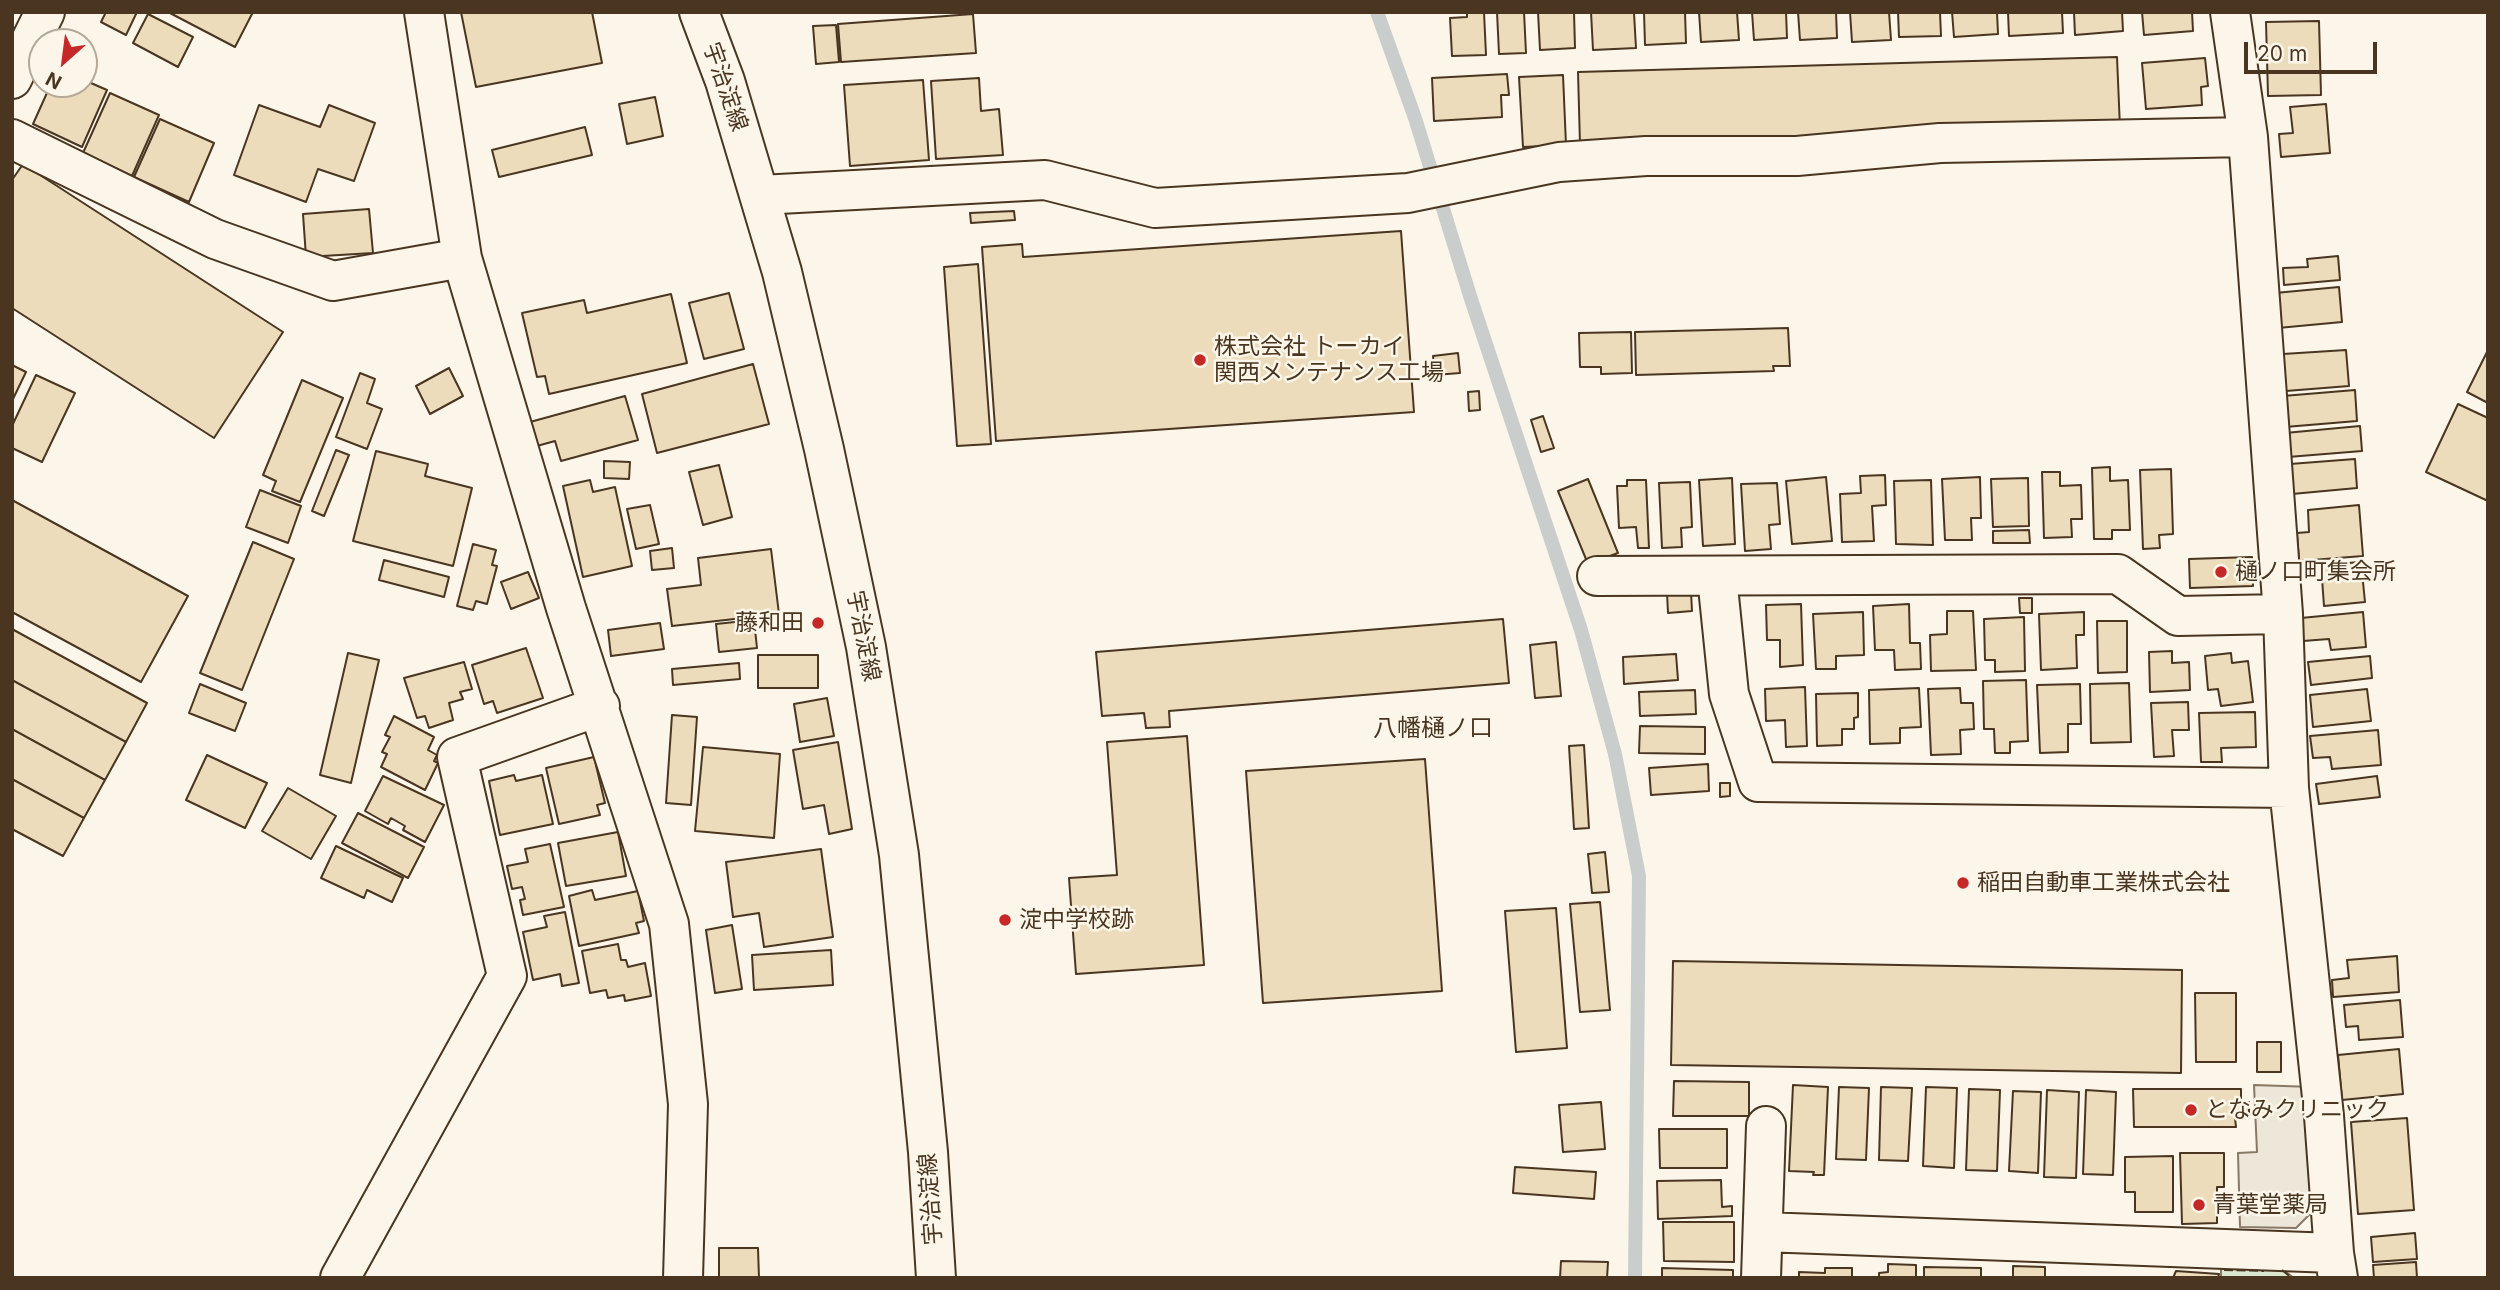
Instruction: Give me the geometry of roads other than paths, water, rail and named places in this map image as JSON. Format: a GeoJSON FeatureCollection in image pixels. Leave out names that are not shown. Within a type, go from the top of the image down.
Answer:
{"type":"FeatureCollection","features":[{"type":"Feature","properties":{"kind":"street"},"geometry":{"type":"LineString","coordinates":[[12,79],[45,12]]}},
{"type":"Feature","properties":{"kind":"street"},"geometry":{"type":"LineString","coordinates":[[424,12],[462,258],[566,608],[669,925],[688,1104],[683,1278]]}},
{"type":"Feature","properties":{"kind":"street","name":"宇治淀線"},"geometry":{"type":"LineString","coordinates":[[699,12],[725,81],[782,272],[866,647],[900,855],[928,1152],[936,1278]]}},
{"type":"Feature","properties":{"kind":"street"},"geometry":{"type":"LineString","coordinates":[[1763,1233],[2133,1262],[2336,1266],[2324,1116],[2289,788],[2283,614],[2248,137],[2230,12]]}},
{"type":"Feature","properties":{"kind":"street"},"geometry":{"type":"LineString","coordinates":[[760,195],[1045,180],[1155,208],[1408,193],[1571,161],[1646,156],[1797,156],[1940,143],[2248,137]]}},
{"type":"Feature","properties":{"kind":"street"},"geometry":{"type":"LineString","coordinates":[[12,139],[215,239],[333,282],[462,258]]}},
{"type":"Feature","properties":{"kind":"street"},"geometry":{"type":"LineString","coordinates":[[1597,576],[2118,574],[2178,616],[2283,614]]}},
{"type":"Feature","properties":{"kind":"street"},"geometry":{"type":"LineString","coordinates":[[1717,577],[1729,694],[1758,782],[2289,788]]}},
{"type":"Feature","properties":{"kind":"street"},"geometry":{"type":"LineString","coordinates":[[340,1278],[507,976],[457,757],[600,706]]}},
{"type":"Feature","properties":{"kind":"street"},"geometry":{"type":"LineString","coordinates":[[1761,1278],[1766,1126]]}},
{"type":"Feature","properties":{"kind":"waterway"},"geometry":{"type":"LineString","coordinates":[[1377,12],[1415,118],[1471,299],[1581,630],[1615,754],[1639,876],[1635,1278]]}},
{"type":"Feature","properties":{"kind":"place","name":"株式会社 トーカイ 関西メンテナンス工場"},"geometry":{"type":"Point","coordinates":[1200,360]}},
{"type":"Feature","properties":{"kind":"place","name":"樋ノ口町集会所"},"geometry":{"type":"Point","coordinates":[2221,572]}},
{"type":"Feature","properties":{"kind":"place","name":"藤和田"},"geometry":{"type":"Point","coordinates":[818,623]}},
{"type":"Feature","properties":{"kind":"place","name":"稲田自動車工業株式会社"},"geometry":{"type":"Point","coordinates":[1963,883]}},
{"type":"Feature","properties":{"kind":"place","name":"淀中学校跡"},"geometry":{"type":"Point","coordinates":[1005,920]}},
{"type":"Feature","properties":{"kind":"place","name":"となみクリニック"},"geometry":{"type":"Point","coordinates":[2191,1110]}},
{"type":"Feature","properties":{"kind":"place","name":"青葉堂薬局"},"geometry":{"type":"Point","coordinates":[2199,1205]}},
{"type":"Feature","properties":{"kind":"district","name":"八幡樋ノ口"},"geometry":{"type":"Point","coordinates":[1433,729]}}]}
